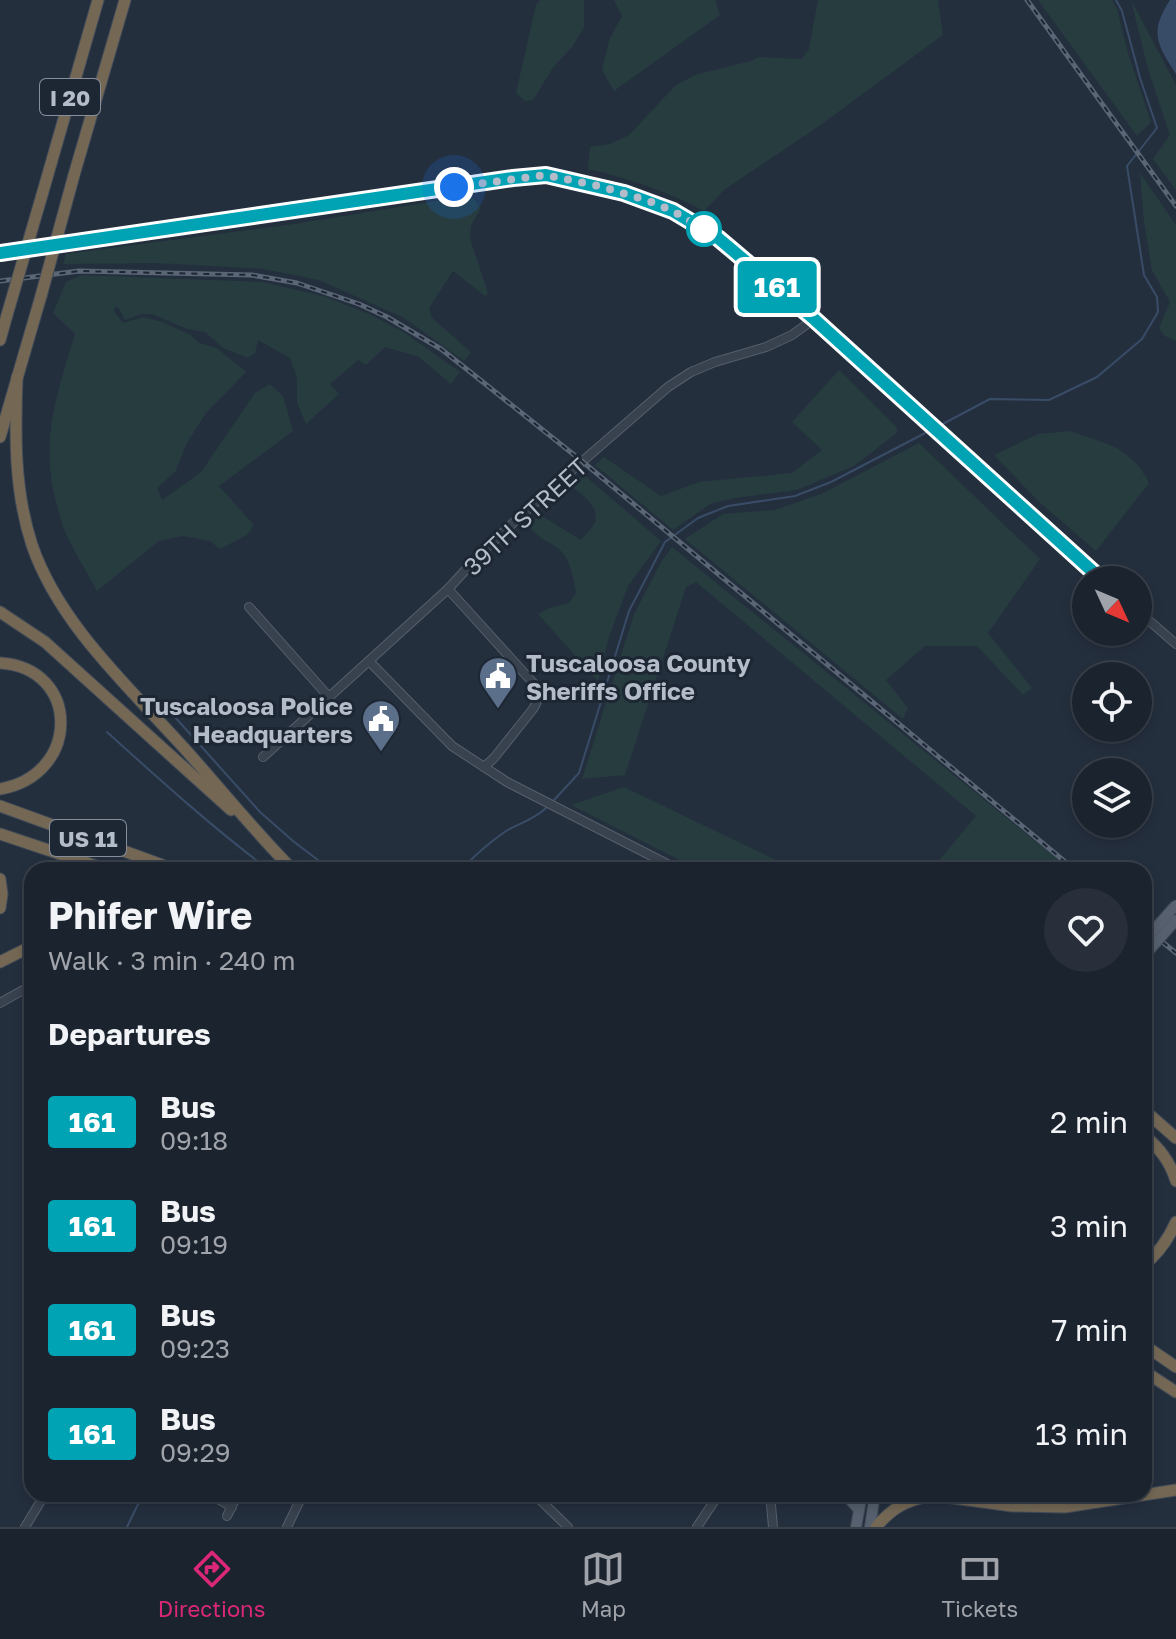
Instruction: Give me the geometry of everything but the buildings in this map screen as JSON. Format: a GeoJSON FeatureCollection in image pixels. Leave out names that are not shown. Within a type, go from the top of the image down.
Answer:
{"type":"FeatureCollection","features":[{"type":"Feature","properties":{"kind":"highway","name":"I 20"},"geometry":{"type":"LineString","coordinates":[[0,340],[98,0]]}},
{"type":"Feature","properties":{"kind":"highway","name":"I 20"},"geometry":{"type":"LineString","coordinates":[[0,437],[125,0]]}},
{"type":"Feature","properties":{"kind":"highway"},"geometry":{"type":"LineString","coordinates":[[17,377],[19,495],[33,548],[49,585],[86,639],[250,826]]}},
{"type":"Feature","properties":{"kind":"highway"},"geometry":{"type":"LineString","coordinates":[[0,612],[45,642],[250,826],[285,862]]}},
{"type":"Feature","properties":{"kind":"highway"},"geometry":{"type":"LineString","coordinates":[[0,663],[23,668],[44,682],[58,705],[61,723],[57,748],[43,769],[20,784],[0,789]]}},
{"type":"Feature","properties":{"kind":"highway","name":"US 11"},"geometry":{"type":"LineString","coordinates":[[0,806],[154,862]]}},
{"type":"Feature","properties":{"kind":"highway"},"geometry":{"type":"LineString","coordinates":[[0,834],[84,862]]}},
{"type":"Feature","properties":{"kind":"highway"},"geometry":{"type":"LineString","coordinates":[[0,879],[0,908]]}},
{"type":"Feature","properties":{"kind":"highway"},"geometry":{"type":"LineString","coordinates":[[0,962],[24,950]]}},
{"type":"Feature","properties":{"kind":"highway"},"geometry":{"type":"LineString","coordinates":[[1152,1118],[1176,1138]]}},
{"type":"Feature","properties":{"kind":"highway"},"geometry":{"type":"LineString","coordinates":[[1152,1142],[1173,1169],[1176,1181]]}},
{"type":"Feature","properties":{"kind":"highway"},"geometry":{"type":"LineString","coordinates":[[1152,1258],[1169,1238],[1176,1222]]}},
{"type":"Feature","properties":{"kind":"highway"},"geometry":{"type":"LineString","coordinates":[[1152,1350],[1176,1367]]}},
{"type":"Feature","properties":{"kind":"highway"},"geometry":{"type":"LineString","coordinates":[[1152,1376],[1176,1392]]}},
{"type":"Feature","properties":{"kind":"highway"},"geometry":{"type":"LineString","coordinates":[[1152,1494],[1176,1490]]}},
{"type":"Feature","properties":{"kind":"highway"},"geometry":{"type":"LineString","coordinates":[[876,1527],[906,1502]]}},
{"type":"Feature","properties":{"kind":"highway"},"geometry":{"type":"LineString","coordinates":[[981,1502],[1065,1507],[1098,1502]]}},
{"type":"Feature","properties":{"kind":"main road"},"geometry":{"type":"LineString","coordinates":[[1152,932],[1176,905]]}},
{"type":"Feature","properties":{"kind":"main road"},"geometry":{"type":"LineString","coordinates":[[1152,947],[1176,920]]}},
{"type":"Feature","properties":{"kind":"main road"},"geometry":{"type":"LineString","coordinates":[[852,1502],[859,1510]]}},
{"type":"Feature","properties":{"kind":"main road"},"geometry":{"type":"LineString","coordinates":[[856,1527],[860,1502]]}},
{"type":"Feature","properties":{"kind":"main road"},"geometry":{"type":"LineString","coordinates":[[870,1527],[874,1502]]}},
{"type":"Feature","properties":{"kind":"street"},"geometry":{"type":"LineString","coordinates":[[0,253],[513,178],[546,175],[624,193],[673,211],[738,254],[1086,566]]}},
{"type":"Feature","properties":{"kind":"street","name":"39TH STREET"},"geometry":{"type":"LineString","coordinates":[[263,757],[448,589],[483,551],[539,499],[668,387],[691,372],[792,335],[814,319]]}},
{"type":"Feature","properties":{"kind":"street"},"geometry":{"type":"LineString","coordinates":[[448,589],[538,691],[538,702],[484,767]]}},
{"type":"Feature","properties":{"kind":"street"},"geometry":{"type":"LineString","coordinates":[[249,607],[329,697]]}},
{"type":"Feature","properties":{"kind":"street"},"geometry":{"type":"LineString","coordinates":[[1152,623],[1176,644]]}},
{"type":"Feature","properties":{"kind":"street"},"geometry":{"type":"LineString","coordinates":[[369,661],[452,746],[507,782],[664,862]]}},
{"type":"Feature","properties":{"kind":"street"},"geometry":{"type":"LineString","coordinates":[[0,1003],[24,990]]}},
{"type":"Feature","properties":{"kind":"street"},"geometry":{"type":"LineString","coordinates":[[25,1527],[40,1502]]}},
{"type":"Feature","properties":{"kind":"street"},"geometry":{"type":"LineString","coordinates":[[223,1502],[232,1507]]}},
{"type":"Feature","properties":{"kind":"street"},"geometry":{"type":"LineString","coordinates":[[227,1516],[234,1502]]}},
{"type":"Feature","properties":{"kind":"street"},"geometry":{"type":"LineString","coordinates":[[287,1527],[299,1502]]}},
{"type":"Feature","properties":{"kind":"street"},"geometry":{"type":"LineString","coordinates":[[542,1502],[568,1527]]}},
{"type":"Feature","properties":{"kind":"street"},"geometry":{"type":"LineString","coordinates":[[697,1527],[714,1502]]}},
{"type":"Feature","properties":{"kind":"street"},"geometry":{"type":"LineString","coordinates":[[771,1502],[773,1527]]}},
{"type":"Feature","properties":{"kind":"green space"},"geometry":{"type":"Polygon","coordinates":[[[540,0],[584,0],[584,27],[533,100],[525,101],[516,93],[536,5],[540,0]]]}},
{"type":"Feature","properties":{"kind":"green space"},"geometry":{"type":"Polygon","coordinates":[[[614,0],[715,0],[720,15],[614,91],[602,70],[610,38],[622,16],[614,0]]]}},
{"type":"Feature","properties":{"kind":"green space"},"geometry":{"type":"Polygon","coordinates":[[[818,0],[938,0],[943,35],[819,126],[724,190],[704,211],[648,186],[588,169],[590,147],[610,144],[629,135],[676,85],[695,75],[758,57],[802,59],[809,49],[818,0]]]}},
{"type":"Feature","properties":{"kind":"green space"},"geometry":{"type":"Polygon","coordinates":[[[1038,0],[1112,0],[1151,122],[1137,136],[1038,0]]]}},
{"type":"Feature","properties":{"kind":"green space"},"geometry":{"type":"Polygon","coordinates":[[[1131,0],[1176,85],[1176,190],[1153,159],[1170,135],[1148,69],[1131,0]]]}},
{"type":"Feature","properties":{"kind":"green space"},"geometry":{"type":"Polygon","coordinates":[[[1140,173],[1176,225],[1176,341],[1165,336],[1159,328],[1170,302],[1152,270],[1140,173]]]}},
{"type":"Feature","properties":{"kind":"green space"},"geometry":{"type":"Polygon","coordinates":[[[473,198],[481,208],[471,226],[470,239],[488,293],[485,296],[453,271],[429,308],[432,318],[471,352],[464,361],[404,318],[319,280],[263,269],[157,263],[63,264],[66,254],[473,198]]]}},
{"type":"Feature","properties":{"kind":"green space"},"geometry":{"type":"Polygon","coordinates":[[[82,275],[263,282],[326,297],[405,333],[460,372],[451,384],[419,357],[385,347],[366,365],[358,360],[330,384],[339,394],[306,424],[297,403],[297,378],[290,358],[258,340],[255,353],[248,358],[223,348],[205,332],[187,329],[152,314],[125,320],[118,307],[114,308],[123,323],[143,317],[162,322],[191,335],[199,343],[217,348],[246,372],[206,413],[187,443],[175,472],[157,488],[162,500],[201,472],[255,393],[270,384],[283,396],[293,431],[219,486],[254,525],[247,535],[220,549],[210,541],[183,536],[159,541],[97,591],[63,526],[51,474],[51,429],[75,334],[53,313],[66,282],[82,275]]]}},
{"type":"Feature","properties":{"kind":"green space"},"geometry":{"type":"Polygon","coordinates":[[[839,370],[898,432],[854,466],[797,490],[710,504],[673,530],[595,465],[604,457],[661,496],[699,482],[792,473],[822,450],[792,422],[839,370]]]}},
{"type":"Feature","properties":{"kind":"green space"},"geometry":{"type":"Polygon","coordinates":[[[1070,431],[1116,448],[1134,461],[1149,483],[1096,551],[1038,501],[994,455],[1038,434],[1070,431]]]}},
{"type":"Feature","properties":{"kind":"green space"},"geometry":{"type":"Polygon","coordinates":[[[919,443],[1040,559],[988,633],[1032,688],[1023,695],[977,646],[925,646],[886,680],[908,708],[903,719],[685,539],[723,514],[775,510],[823,493],[919,443]]]}},
{"type":"Feature","properties":{"kind":"green space"},"geometry":{"type":"Polygon","coordinates":[[[584,475],[661,541],[628,586],[609,637],[598,681],[538,614],[569,603],[576,593],[564,554],[535,534],[530,526],[538,516],[542,516],[581,540],[596,518],[593,507],[570,485],[584,475]]]}},
{"type":"Feature","properties":{"kind":"green space"},"geometry":{"type":"Polygon","coordinates":[[[672,547],[1061,862],[938,862],[976,816],[696,582],[686,587],[625,775],[582,779],[634,614],[672,547]]]}},
{"type":"Feature","properties":{"kind":"green space"},"geometry":{"type":"Polygon","coordinates":[[[624,787],[780,862],[683,862],[571,805],[624,787]]]}},
{"type":"Feature","properties":{"kind":"water"},"geometry":{"type":"Polygon","coordinates":[[[1170,0],[1176,0],[1176,74],[1158,38],[1159,21],[1170,0]]]}},
{"type":"Feature","properties":{"kind":"waterway"},"geometry":{"type":"LineString","coordinates":[[937,427],[990,399],[1049,400],[1097,377],[1142,339],[1158,312],[1157,297],[1144,275],[1127,166],[1157,128],[1116,0]]}},
{"type":"Feature","properties":{"kind":"waterway"},"geometry":{"type":"LineString","coordinates":[[554,800],[579,773],[629,611],[665,542],[698,518],[728,506],[795,496],[831,482],[931,430]]}},
{"type":"Feature","properties":{"kind":"waterway"},"geometry":{"type":"LineString","coordinates":[[174,716],[260,812],[321,862]]}},
{"type":"Feature","properties":{"kind":"waterway"},"geometry":{"type":"LineString","coordinates":[[107,732],[259,862]]}},
{"type":"Feature","properties":{"kind":"waterway"},"geometry":{"type":"LineString","coordinates":[[469,862],[500,835],[546,808]]}},
{"type":"Feature","properties":{"kind":"waterway"},"geometry":{"type":"LineString","coordinates":[[127,1527],[139,1502]]}},
{"type":"Feature","properties":{"kind":"railway"},"geometry":{"type":"LineString","coordinates":[[1027,0],[1176,206]]}},
{"type":"Feature","properties":{"kind":"railway"},"geometry":{"type":"LineString","coordinates":[[0,281],[79,271],[252,275],[297,283],[387,317],[441,349],[583,462],[1065,862]]}},
{"type":"Feature","properties":{"kind":"railway"},"geometry":{"type":"LineString","coordinates":[[1152,934],[1176,953]]}},
{"type":"Feature","properties":{"kind":"bus line","name":"161"},"geometry":{"type":"LineString","coordinates":[[0,253],[513,178],[546,175],[624,193],[673,211],[738,254],[1086,566]]}},
{"type":"Feature","properties":{"kind":"place","name":"Tuscaloosa County Sheriffs Office"},"geometry":{"type":"Point","coordinates":[498,710]}},
{"type":"Feature","properties":{"kind":"place","name":"Tuscaloosa Police Headquarters"},"geometry":{"type":"Point","coordinates":[381,753]}},
{"type":"Feature","properties":{"kind":"route"},"geometry":{"type":"LineString","coordinates":[[454,187],[546,175],[649,201],[704,229]]}}]}
